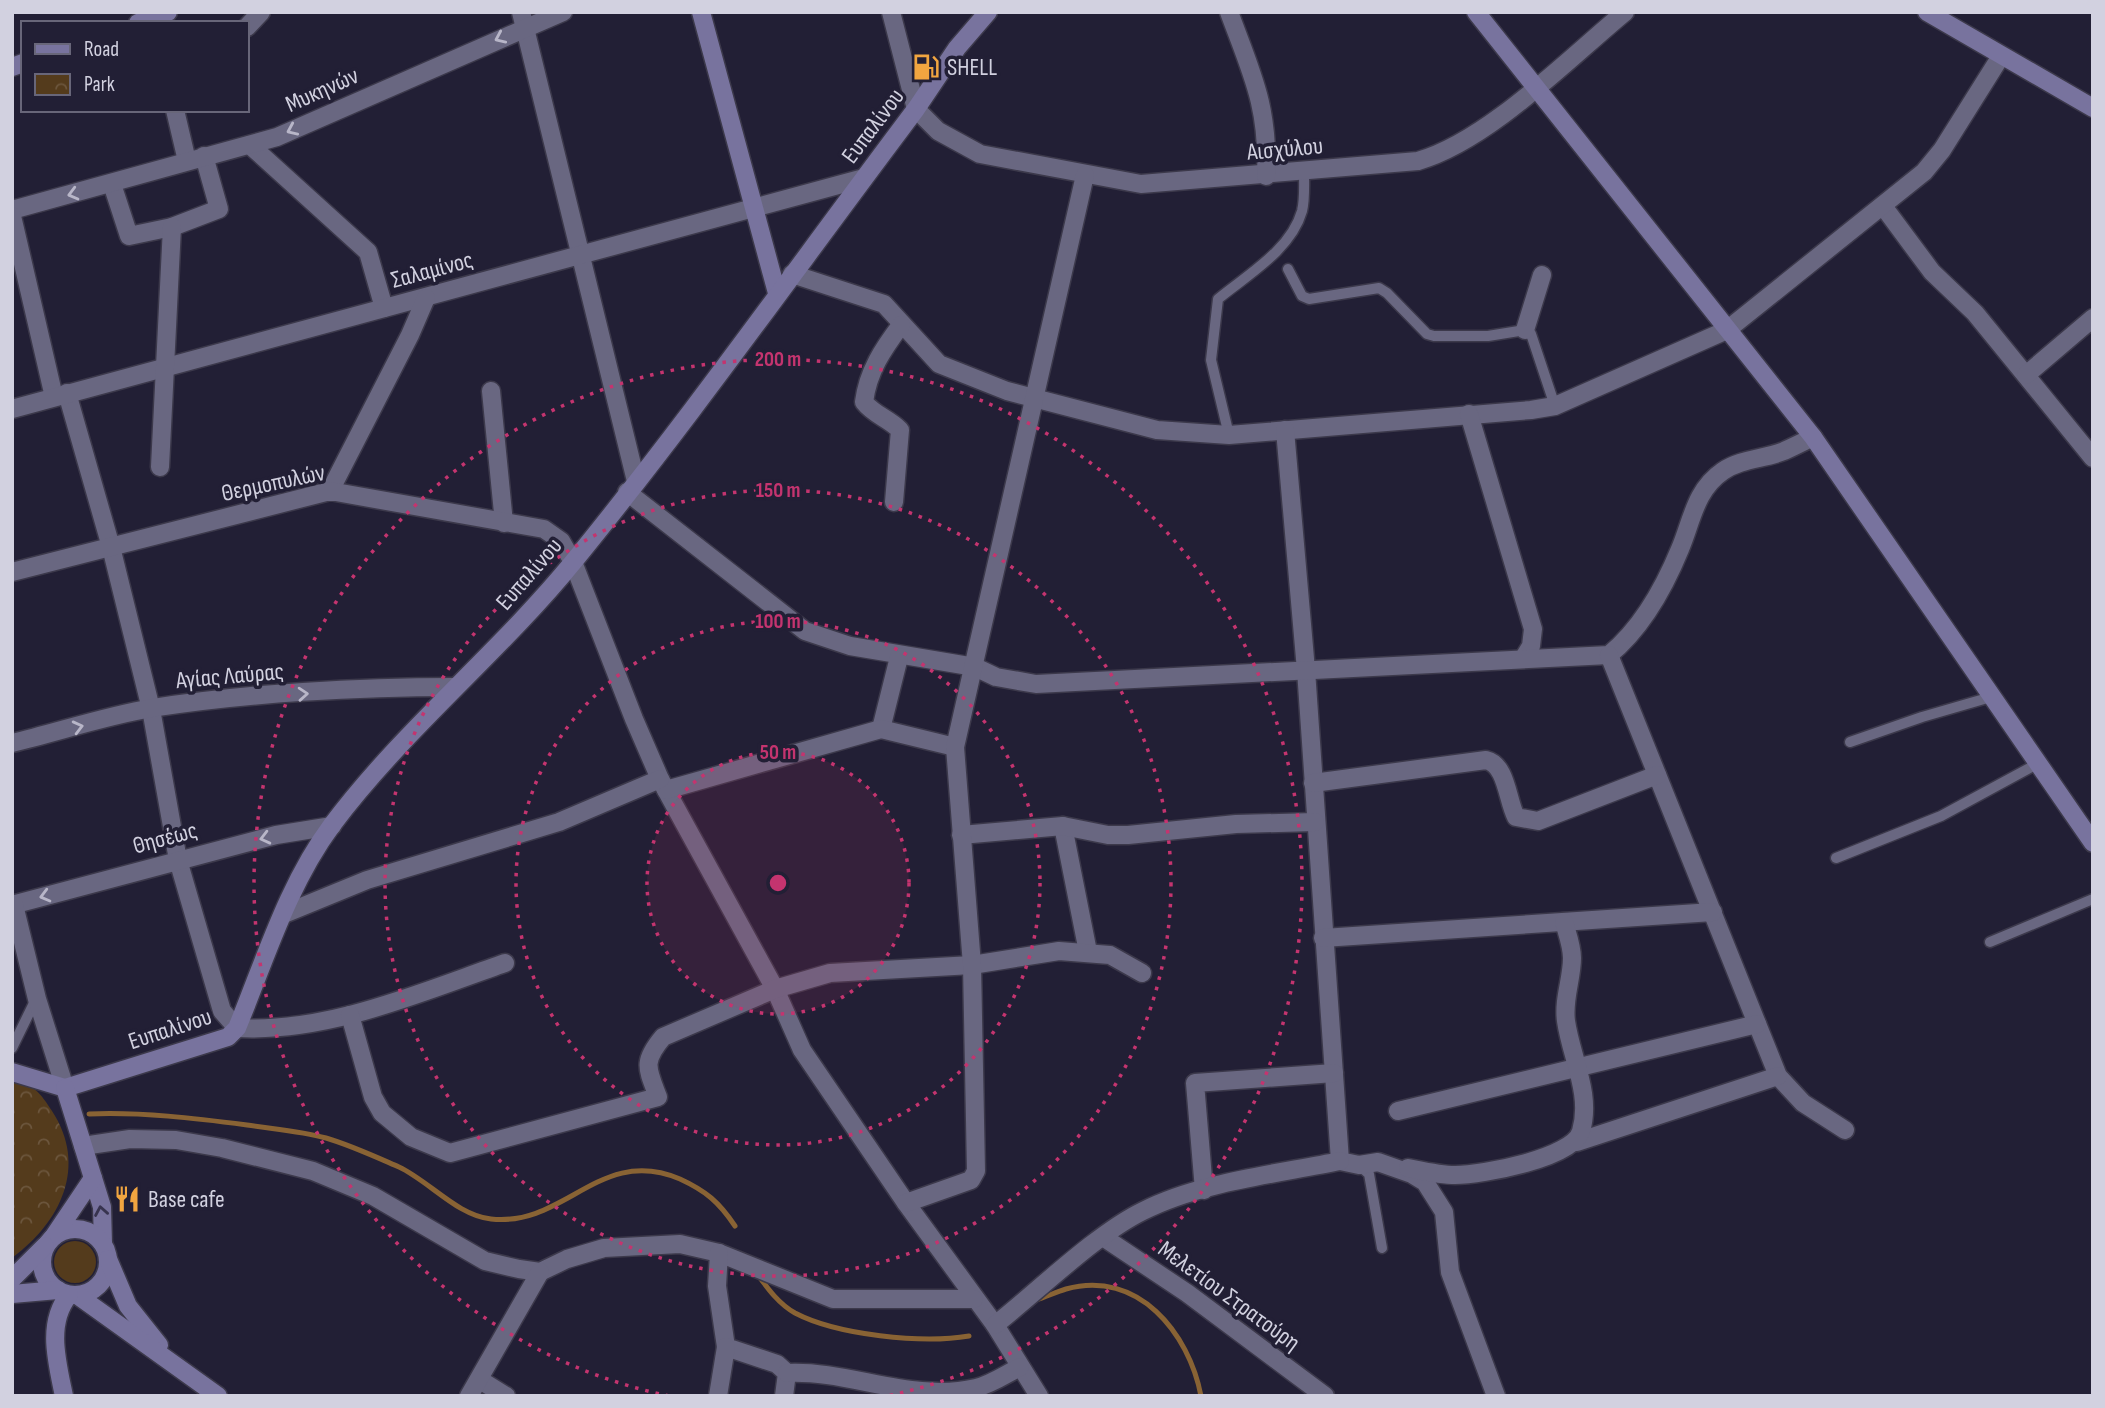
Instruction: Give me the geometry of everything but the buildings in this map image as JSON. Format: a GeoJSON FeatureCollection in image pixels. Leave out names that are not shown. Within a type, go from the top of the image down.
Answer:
{"type":"FeatureCollection","features":[{"type":"Feature","properties":{"kind":"street"},"geometry":{"type":"LineString","coordinates":[[143,21],[168,12]]}},
{"type":"Feature","properties":{"kind":"street"},"geometry":{"type":"LineString","coordinates":[[248,26],[261,12]]}},
{"type":"Feature","properties":{"kind":"street","name":"Μυκηνών"},"geometry":{"type":"LineString","coordinates":[[12,210],[277,136],[522,20],[563,12]]}},
{"type":"Feature","properties":{"kind":"street"},"geometry":{"type":"LineString","coordinates":[[701,12],[778,293]]}},
{"type":"Feature","properties":{"kind":"street"},"geometry":{"type":"LineString","coordinates":[[891,12],[916,109]]}},
{"type":"Feature","properties":{"kind":"street","name":"Ευπαλίνου"},"geometry":{"type":"LineString","coordinates":[[65,1088],[228,1037],[237,1028],[304,870],[332,826],[377,771],[509,634],[573,562],[916,109],[957,48],[988,12]]}},
{"type":"Feature","properties":{"kind":"street"},"geometry":{"type":"LineString","coordinates":[[1228,12],[1262,101],[1267,144],[1266,176]]}},
{"type":"Feature","properties":{"kind":"street"},"geometry":{"type":"LineString","coordinates":[[1476,12],[1813,438],[2093,843]]}},
{"type":"Feature","properties":{"kind":"street","name":"Αισχύλου"},"geometry":{"type":"LineString","coordinates":[[916,109],[938,131],[980,154],[1141,184],[1304,173],[1418,161],[1436,156],[1481,132],[1625,12]]}},
{"type":"Feature","properties":{"kind":"street"},"geometry":{"type":"LineString","coordinates":[[1927,12],[2093,108]]}},
{"type":"Feature","properties":{"kind":"street"},"geometry":{"type":"LineString","coordinates":[[522,20],[581,254],[632,486],[805,631],[828,641],[899,656],[975,667],[996,677],[1036,684],[1609,655],[1633,632],[1659,594],[1682,545],[1696,502],[1713,479],[1735,466],[1786,451],[1813,438]]}},
{"type":"Feature","properties":{"kind":"street"},"geometry":{"type":"LineString","coordinates":[[792,274],[884,304],[939,364],[1034,398],[1157,430],[1229,435],[1555,406],[1727,330],[1924,172],[1942,150],[2001,56]]}},
{"type":"Feature","properties":{"kind":"street"},"geometry":{"type":"LineString","coordinates":[[112,184],[130,236],[172,227],[219,209],[176,112]]}},
{"type":"Feature","properties":{"kind":"street"},"geometry":{"type":"LineString","coordinates":[[250,145],[368,252],[383,308]]}},
{"type":"Feature","properties":{"kind":"street"},"geometry":{"type":"LineString","coordinates":[[906,1203],[971,1180],[976,1171],[972,965],[955,747],[1084,175]]}},
{"type":"Feature","properties":{"kind":"street","name":"Σαλαμίνος"},"geometry":{"type":"LineString","coordinates":[[12,409],[864,178]]}},
{"type":"Feature","properties":{"kind":"street"},"geometry":{"type":"LineString","coordinates":[[1883,206],[1932,272],[1975,313],[2093,458]]}},
{"type":"Feature","properties":{"kind":"street"},"geometry":{"type":"LineString","coordinates":[[12,216],[60,395],[111,547],[151,709],[178,860],[222,1011],[237,1028],[270,1030],[350,1015],[505,963]]}},
{"type":"Feature","properties":{"kind":"street"},"geometry":{"type":"LineString","coordinates":[[160,467],[172,227]]}},
{"type":"Feature","properties":{"kind":"street"},"geometry":{"type":"LineString","coordinates":[[1525,330],[1542,275]]}},
{"type":"Feature","properties":{"kind":"street"},"geometry":{"type":"LineString","coordinates":[[330,491],[410,335],[426,298]]}},
{"type":"Feature","properties":{"kind":"street"},"geometry":{"type":"LineString","coordinates":[[2026,375],[2093,318]]}},
{"type":"Feature","properties":{"kind":"street"},"geometry":{"type":"LineString","coordinates":[[894,502],[900,430],[891,421],[873,413],[864,402],[866,386],[877,358],[901,324]]}},
{"type":"Feature","properties":{"kind":"street"},"geometry":{"type":"LineString","coordinates":[[491,391],[504,523]]}},
{"type":"Feature","properties":{"kind":"street"},"geometry":{"type":"LineString","coordinates":[[1469,414],[1533,629],[1531,646],[1523,659]]}},
{"type":"Feature","properties":{"kind":"street"},"geometry":{"type":"LineString","coordinates":[[1284,430],[1306,670],[1340,1161]]}},
{"type":"Feature","properties":{"kind":"street","name":"Θερμοπυλών"},"geometry":{"type":"LineString","coordinates":[[12,572],[330,491],[544,528],[561,541],[573,562],[634,719],[663,784],[775,989],[818,1076],[995,1325],[1039,1396]]}},
{"type":"Feature","properties":{"kind":"street"},"geometry":{"type":"LineString","coordinates":[[1609,655],[1778,1076],[1803,1103],[1845,1130]]}},
{"type":"Feature","properties":{"kind":"street"},"geometry":{"type":"LineString","coordinates":[[881,729],[899,656]]}},
{"type":"Feature","properties":{"kind":"street","name":"Αγίας Λαύρας"},"geometry":{"type":"LineString","coordinates":[[12,743],[151,709],[262,697],[456,687]]}},
{"type":"Feature","properties":{"kind":"street"},"geometry":{"type":"LineString","coordinates":[[284,914],[367,880],[559,822],[663,784],[881,729],[955,747]]}},
{"type":"Feature","properties":{"kind":"street"},"geometry":{"type":"LineString","coordinates":[[1312,783],[1486,760],[1494,762],[1499,769],[1517,817],[1538,821],[1657,775]]}},
{"type":"Feature","properties":{"kind":"street"},"geometry":{"type":"LineString","coordinates":[[961,835],[1063,826],[1108,835],[1236,824],[1315,822]]}},
{"type":"Feature","properties":{"kind":"street","name":"Θησέως"},"geometry":{"type":"LineString","coordinates":[[13,905],[276,835],[332,826]]}},
{"type":"Feature","properties":{"kind":"street"},"geometry":{"type":"LineString","coordinates":[[1063,826],[1088,952]]}},
{"type":"Feature","properties":{"kind":"street"},"geometry":{"type":"LineString","coordinates":[[12,1294],[93,1290],[104,1278],[105,1249],[102,1207],[37,999],[13,905]]}},
{"type":"Feature","properties":{"kind":"street"},"geometry":{"type":"LineString","coordinates":[[1323,938],[1713,912]]}},
{"type":"Feature","properties":{"kind":"street"},"geometry":{"type":"LineString","coordinates":[[1564,922],[1572,959],[1566,1023],[1584,1100],[1582,1130],[1577,1142]]}},
{"type":"Feature","properties":{"kind":"street"},"geometry":{"type":"LineString","coordinates":[[350,1015],[373,1097],[382,1113],[411,1137],[450,1153],[658,1097],[646,1066],[651,1052],[663,1037],[775,989],[830,973],[972,965],[1059,950],[1110,955],[1142,973]]}},
{"type":"Feature","properties":{"kind":"street"},"geometry":{"type":"LineString","coordinates":[[1398,1111],[1578,1070],[1757,1024]]}},
{"type":"Feature","properties":{"kind":"street"},"geometry":{"type":"LineString","coordinates":[[12,1072],[65,1088]]}},
{"type":"Feature","properties":{"kind":"street"},"geometry":{"type":"LineString","coordinates":[[1203,1190],[1195,1083],[1334,1073]]}},
{"type":"Feature","properties":{"kind":"street"},"geometry":{"type":"LineString","coordinates":[[995,1325],[1103,1237],[1140,1212],[1176,1196],[1340,1161],[1359,1165],[1378,1162],[1454,1175],[1480,1172],[1557,1154],[1577,1142],[1778,1076]]}},
{"type":"Feature","properties":{"kind":"street"},"geometry":{"type":"LineString","coordinates":[[81,1140],[176,1140],[222,1148],[313,1171],[373,1196],[485,1261],[540,1272]]}},
{"type":"Feature","properties":{"kind":"street"},"geometry":{"type":"LineString","coordinates":[[1394,1166],[1425,1182],[1444,1212],[1450,1272],[1496,1396]]}},
{"type":"Feature","properties":{"kind":"street"},"geometry":{"type":"LineString","coordinates":[[12,1279],[51,1239],[93,1178]]}},
{"type":"Feature","properties":{"kind":"street"},"geometry":{"type":"LineString","coordinates":[[175,1364],[128,1306],[105,1249],[89,1232],[70,1229],[51,1239],[41,1263],[45,1276],[218,1396]]}},
{"type":"Feature","properties":{"kind":"street","name":"Μελετίου Στρατούρη"},"geometry":{"type":"LineString","coordinates":[[1103,1237],[1186,1293],[1325,1396]]}},
{"type":"Feature","properties":{"kind":"street"},"geometry":{"type":"LineString","coordinates":[[469,1396],[540,1272],[567,1259],[604,1248],[639,1244],[680,1244],[719,1253],[834,1299],[974,1299]]}},
{"type":"Feature","properties":{"kind":"street"},"geometry":{"type":"LineString","coordinates":[[718,1396],[726,1347],[717,1286],[719,1253]]}},
{"type":"Feature","properties":{"kind":"street"},"geometry":{"type":"LineString","coordinates":[[64,1396],[55,1323],[58,1309],[68,1293]]}},
{"type":"Feature","properties":{"kind":"street"},"geometry":{"type":"LineString","coordinates":[[726,1347],[761,1357],[777,1364],[787,1373],[807,1372],[912,1391],[976,1388],[1020,1367]]}},
{"type":"Feature","properties":{"kind":"street"},"geometry":{"type":"LineString","coordinates":[[784,1396],[787,1373]]}},
{"type":"Feature","properties":{"kind":"street"},"geometry":{"type":"LineString","coordinates":[[480,1380],[506,1396]]}},
{"type":"Feature","properties":{"kind":"lane"},"geometry":{"type":"LineString","coordinates":[[1229,435],[1212,360],[1218,299],[1254,271],[1293,230],[1303,209],[1304,173]]}},
{"type":"Feature","properties":{"kind":"lane"},"geometry":{"type":"LineString","coordinates":[[1288,269],[1302,296],[1310,299],[1379,288],[1427,334],[1434,336],[1488,336],[1525,330],[1531,334],[1555,406]]}},
{"type":"Feature","properties":{"kind":"lane"},"geometry":{"type":"LineString","coordinates":[[1850,742],[1991,697]]}},
{"type":"Feature","properties":{"kind":"lane"},"geometry":{"type":"LineString","coordinates":[[1836,858],[1941,816],[2037,764]]}},
{"type":"Feature","properties":{"kind":"lane"},"geometry":{"type":"LineString","coordinates":[[1990,942],[2093,899]]}},
{"type":"Feature","properties":{"kind":"lane"},"geometry":{"type":"LineString","coordinates":[[12,1048],[37,999]]}},
{"type":"Feature","properties":{"kind":"lane"},"geometry":{"type":"LineString","coordinates":[[1359,1165],[1369,1174],[1382,1248]]}},
{"type":"Feature","properties":{"kind":"green space"},"geometry":{"type":"Polygon","coordinates":[[[12,1079],[26,1083],[36,1090],[52,1111],[63,1132],[68,1152],[68,1172],[64,1192],[56,1210],[44,1228],[12,1258],[12,1079]]]}},
{"type":"Feature","properties":{"kind":"green space"},"geometry":{"type":"Polygon","coordinates":[[[75,1241],[90,1247],[96,1262],[90,1277],[75,1283],[60,1277],[54,1262],[60,1247],[75,1241]]]}},
{"type":"Feature","properties":{"kind":"waterway"},"geometry":{"type":"LineString","coordinates":[[89,1114],[188,1118],[287,1130],[326,1138],[399,1167],[467,1212],[491,1219],[517,1218],[541,1211],[605,1179],[627,1172],[652,1171],[680,1179],[705,1193],[735,1226]]}},
{"type":"Feature","properties":{"kind":"waterway"},"geometry":{"type":"LineString","coordinates":[[758,1275],[774,1296],[789,1309],[833,1327],[904,1338],[969,1336]]}},
{"type":"Feature","properties":{"kind":"waterway"},"geometry":{"type":"LineString","coordinates":[[1036,1300],[1066,1289],[1092,1285],[1116,1288],[1137,1297],[1156,1311],[1172,1329],[1195,1372],[1201,1396]]}},
{"type":"Feature","properties":{"kind":"place","name":"SHELL"},"geometry":{"type":"Point","coordinates":[926,67]}},
{"type":"Feature","properties":{"kind":"place","name":"Base cafe"},"geometry":{"type":"Point","coordinates":[127,1199]}}]}
